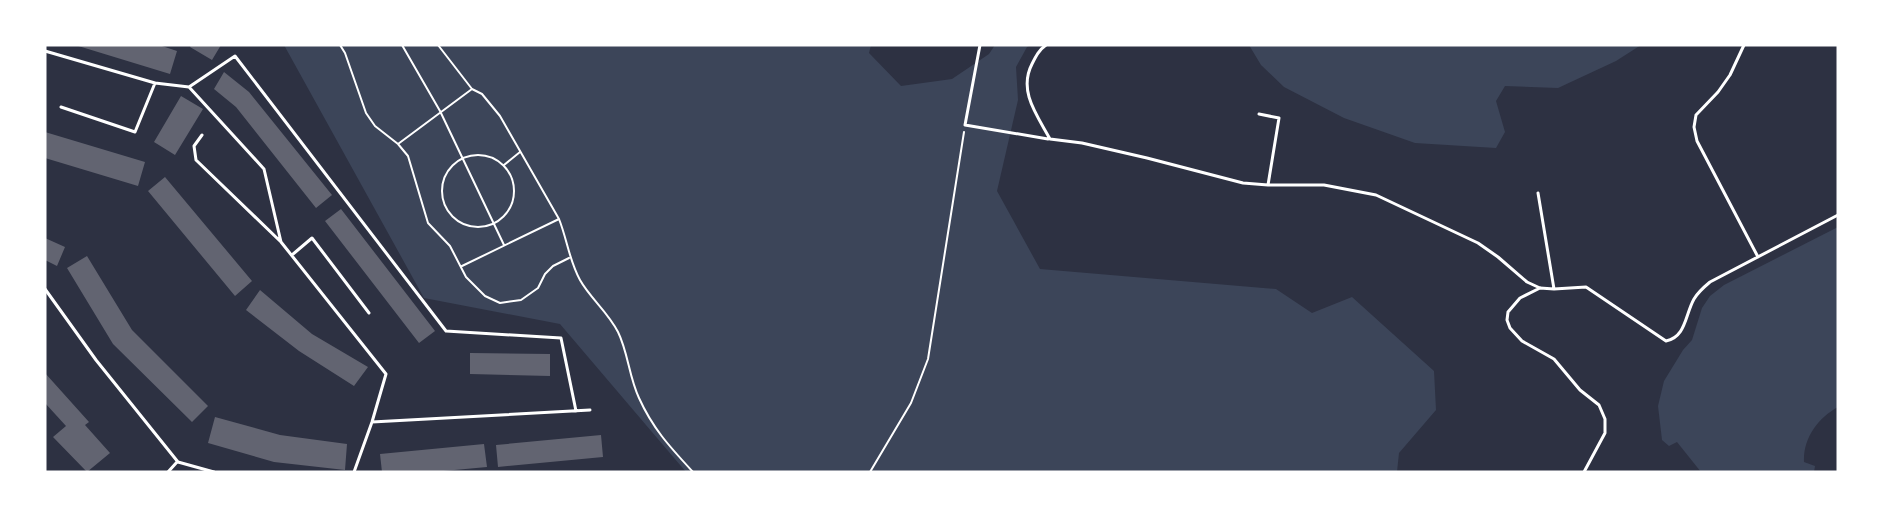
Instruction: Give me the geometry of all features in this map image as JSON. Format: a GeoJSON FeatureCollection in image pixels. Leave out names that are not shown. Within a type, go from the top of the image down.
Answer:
{"type":"FeatureCollection","features":[{"type":"Feature","properties":{"kind":"lane"},"geometry":{"type":"LineString","coordinates":[[980,45],[965,125],[1082,143],[1243,183],[1323,185],[1376,195],[1478,243],[1527,282],[1540,288],[1586,287],[1666,341],[1680,334],[1693,299],[1710,282],[1838,215]]}},
{"type":"Feature","properties":{"kind":"lane"},"geometry":{"type":"LineString","coordinates":[[1046,45],[1039,50],[1027,75],[1029,102],[1050,139]]}},
{"type":"Feature","properties":{"kind":"lane"},"geometry":{"type":"LineString","coordinates":[[1744,45],[1719,92],[1696,116],[1694,127],[1697,141],[1758,257]]}},
{"type":"Feature","properties":{"kind":"lane"},"geometry":{"type":"LineString","coordinates":[[45,51],[155,83],[189,87],[235,56],[446,332],[561,338],[576,411]]}},
{"type":"Feature","properties":{"kind":"lane"},"geometry":{"type":"LineString","coordinates":[[61,107],[135,132],[155,83]]}},
{"type":"Feature","properties":{"kind":"lane"},"geometry":{"type":"LineString","coordinates":[[189,87],[264,170],[281,242]]}},
{"type":"Feature","properties":{"kind":"lane"},"geometry":{"type":"LineString","coordinates":[[1259,114],[1279,118],[1268,185]]}},
{"type":"Feature","properties":{"kind":"lane"},"geometry":{"type":"LineString","coordinates":[[202,135],[194,146],[196,160],[281,242],[386,374],[354,472]]}},
{"type":"Feature","properties":{"kind":"lane"},"geometry":{"type":"LineString","coordinates":[[1538,193],[1554,289]]}},
{"type":"Feature","properties":{"kind":"lane"},"geometry":{"type":"LineString","coordinates":[[291,255],[312,238],[369,313]]}},
{"type":"Feature","properties":{"kind":"lane"},"geometry":{"type":"LineString","coordinates":[[1540,288],[1520,298],[1512,305],[1507,320],[1510,328],[1522,341],[1554,359],[1580,390],[1599,405],[1605,419],[1605,433],[1584,472]]}},
{"type":"Feature","properties":{"kind":"lane"},"geometry":{"type":"LineString","coordinates":[[45,289],[96,360],[177,462],[214,472]]}},
{"type":"Feature","properties":{"kind":"lane"},"geometry":{"type":"LineString","coordinates":[[372,422],[590,410]]}},
{"type":"Feature","properties":{"kind":"lane"},"geometry":{"type":"LineString","coordinates":[[168,472],[177,462]]}},
{"type":"Feature","properties":{"kind":"path"},"geometry":{"type":"LineString","coordinates":[[340,45],[345,53],[366,113],[375,126],[398,144],[408,156],[428,223],[450,246],[466,277],[485,296],[500,303],[521,300],[538,288],[553,266],[570,258]]}},
{"type":"Feature","properties":{"kind":"path"},"geometry":{"type":"LineString","coordinates":[[402,45],[440,111],[504,245]]}},
{"type":"Feature","properties":{"kind":"path"},"geometry":{"type":"LineString","coordinates":[[438,45],[472,89],[482,94],[500,116],[559,219],[566,237],[570,258],[581,282],[618,332],[638,397],[658,434],[693,472]]}},
{"type":"Feature","properties":{"kind":"path"},"geometry":{"type":"LineString","coordinates":[[398,144],[472,89]]}},
{"type":"Feature","properties":{"kind":"path"},"geometry":{"type":"LineString","coordinates":[[870,472],[911,403],[928,359],[965,125]]}},
{"type":"Feature","properties":{"kind":"path"},"geometry":{"type":"LineString","coordinates":[[504,165],[520,152]]}},
{"type":"Feature","properties":{"kind":"path"},"geometry":{"type":"LineString","coordinates":[[470,155],[482,155],[494,158],[504,165],[513,182],[513,200],[501,219],[479,226],[468,225],[457,220],[449,212],[442,190],[444,179],[450,168],[463,158],[470,155]]}},
{"type":"Feature","properties":{"kind":"path"},"geometry":{"type":"LineString","coordinates":[[462,267],[559,219]]}},
{"type":"Feature","properties":{"kind":"shaded area"},"geometry":{"type":"Polygon","coordinates":[[[284,45],[871,45],[869,53],[901,86],[952,79],[989,54],[995,45],[1031,45],[1027,47],[1016,67],[1018,100],[997,191],[1040,269],[1276,289],[1312,313],[1352,297],[1434,371],[1436,410],[1399,453],[1397,472],[686,472],[560,324],[424,298],[284,45]]]}},
{"type":"Feature","properties":{"kind":"shaded area"},"geometry":{"type":"Polygon","coordinates":[[[1249,45],[1641,45],[1616,61],[1558,88],[1505,86],[1496,101],[1505,132],[1496,148],[1415,143],[1344,118],[1284,87],[1261,65],[1249,45]]]}},
{"type":"Feature","properties":{"kind":"shaded area"},"geometry":{"type":"Polygon","coordinates":[[[1838,227],[1838,407],[1818,423],[1806,445],[1804,462],[1815,466],[1814,472],[1701,472],[1677,442],[1669,446],[1662,440],[1658,406],[1664,381],[1692,340],[1702,308],[1710,296],[1724,285],[1838,227]]]}},
{"type":"Feature","properties":{"kind":"building"},"geometry":{"type":"Polygon","coordinates":[[[75,45],[159,45],[177,51],[170,74],[75,45]]]}},
{"type":"Feature","properties":{"kind":"building"},"geometry":{"type":"Polygon","coordinates":[[[191,45],[221,45],[212,60],[190,47],[191,45]]]}},
{"type":"Feature","properties":{"kind":"building"},"geometry":{"type":"Polygon","coordinates":[[[224,72],[249,92],[332,195],[316,208],[236,107],[214,89],[224,72]]]}},
{"type":"Feature","properties":{"kind":"building"},"geometry":{"type":"Polygon","coordinates":[[[181,96],[203,109],[175,155],[154,142],[181,96]]]}},
{"type":"Feature","properties":{"kind":"building"},"geometry":{"type":"Polygon","coordinates":[[[45,132],[145,162],[138,186],[45,158],[45,132]]]}},
{"type":"Feature","properties":{"kind":"building"},"geometry":{"type":"Polygon","coordinates":[[[165,177],[252,281],[235,296],[148,191],[165,177]]]}},
{"type":"Feature","properties":{"kind":"building"},"geometry":{"type":"Polygon","coordinates":[[[341,209],[435,331],[419,343],[325,221],[341,209]]]}},
{"type":"Feature","properties":{"kind":"building"},"geometry":{"type":"Polygon","coordinates":[[[45,238],[65,247],[57,266],[45,260],[45,238]]]}},
{"type":"Feature","properties":{"kind":"building"},"geometry":{"type":"Polygon","coordinates":[[[87,256],[132,330],[208,406],[192,422],[113,344],[67,268],[87,256]]]}},
{"type":"Feature","properties":{"kind":"building"},"geometry":{"type":"Polygon","coordinates":[[[260,290],[312,334],[368,367],[354,386],[299,351],[246,310],[260,290]]]}},
{"type":"Feature","properties":{"kind":"building"},"geometry":{"type":"Polygon","coordinates":[[[470,353],[550,354],[550,376],[470,374],[470,353]]]}},
{"type":"Feature","properties":{"kind":"building"},"geometry":{"type":"Polygon","coordinates":[[[45,373],[89,422],[85,425],[110,453],[87,472],[53,437],[66,426],[45,403],[45,373]]]}},
{"type":"Feature","properties":{"kind":"building"},"geometry":{"type":"Polygon","coordinates":[[[215,417],[280,435],[347,444],[345,470],[274,462],[208,443],[215,417]]]}},
{"type":"Feature","properties":{"kind":"building"},"geometry":{"type":"Polygon","coordinates":[[[601,435],[603,457],[498,467],[496,445],[601,435]]]}},
{"type":"Feature","properties":{"kind":"building"},"geometry":{"type":"Polygon","coordinates":[[[484,444],[487,467],[433,472],[382,472],[380,454],[484,444]]]}}]}
